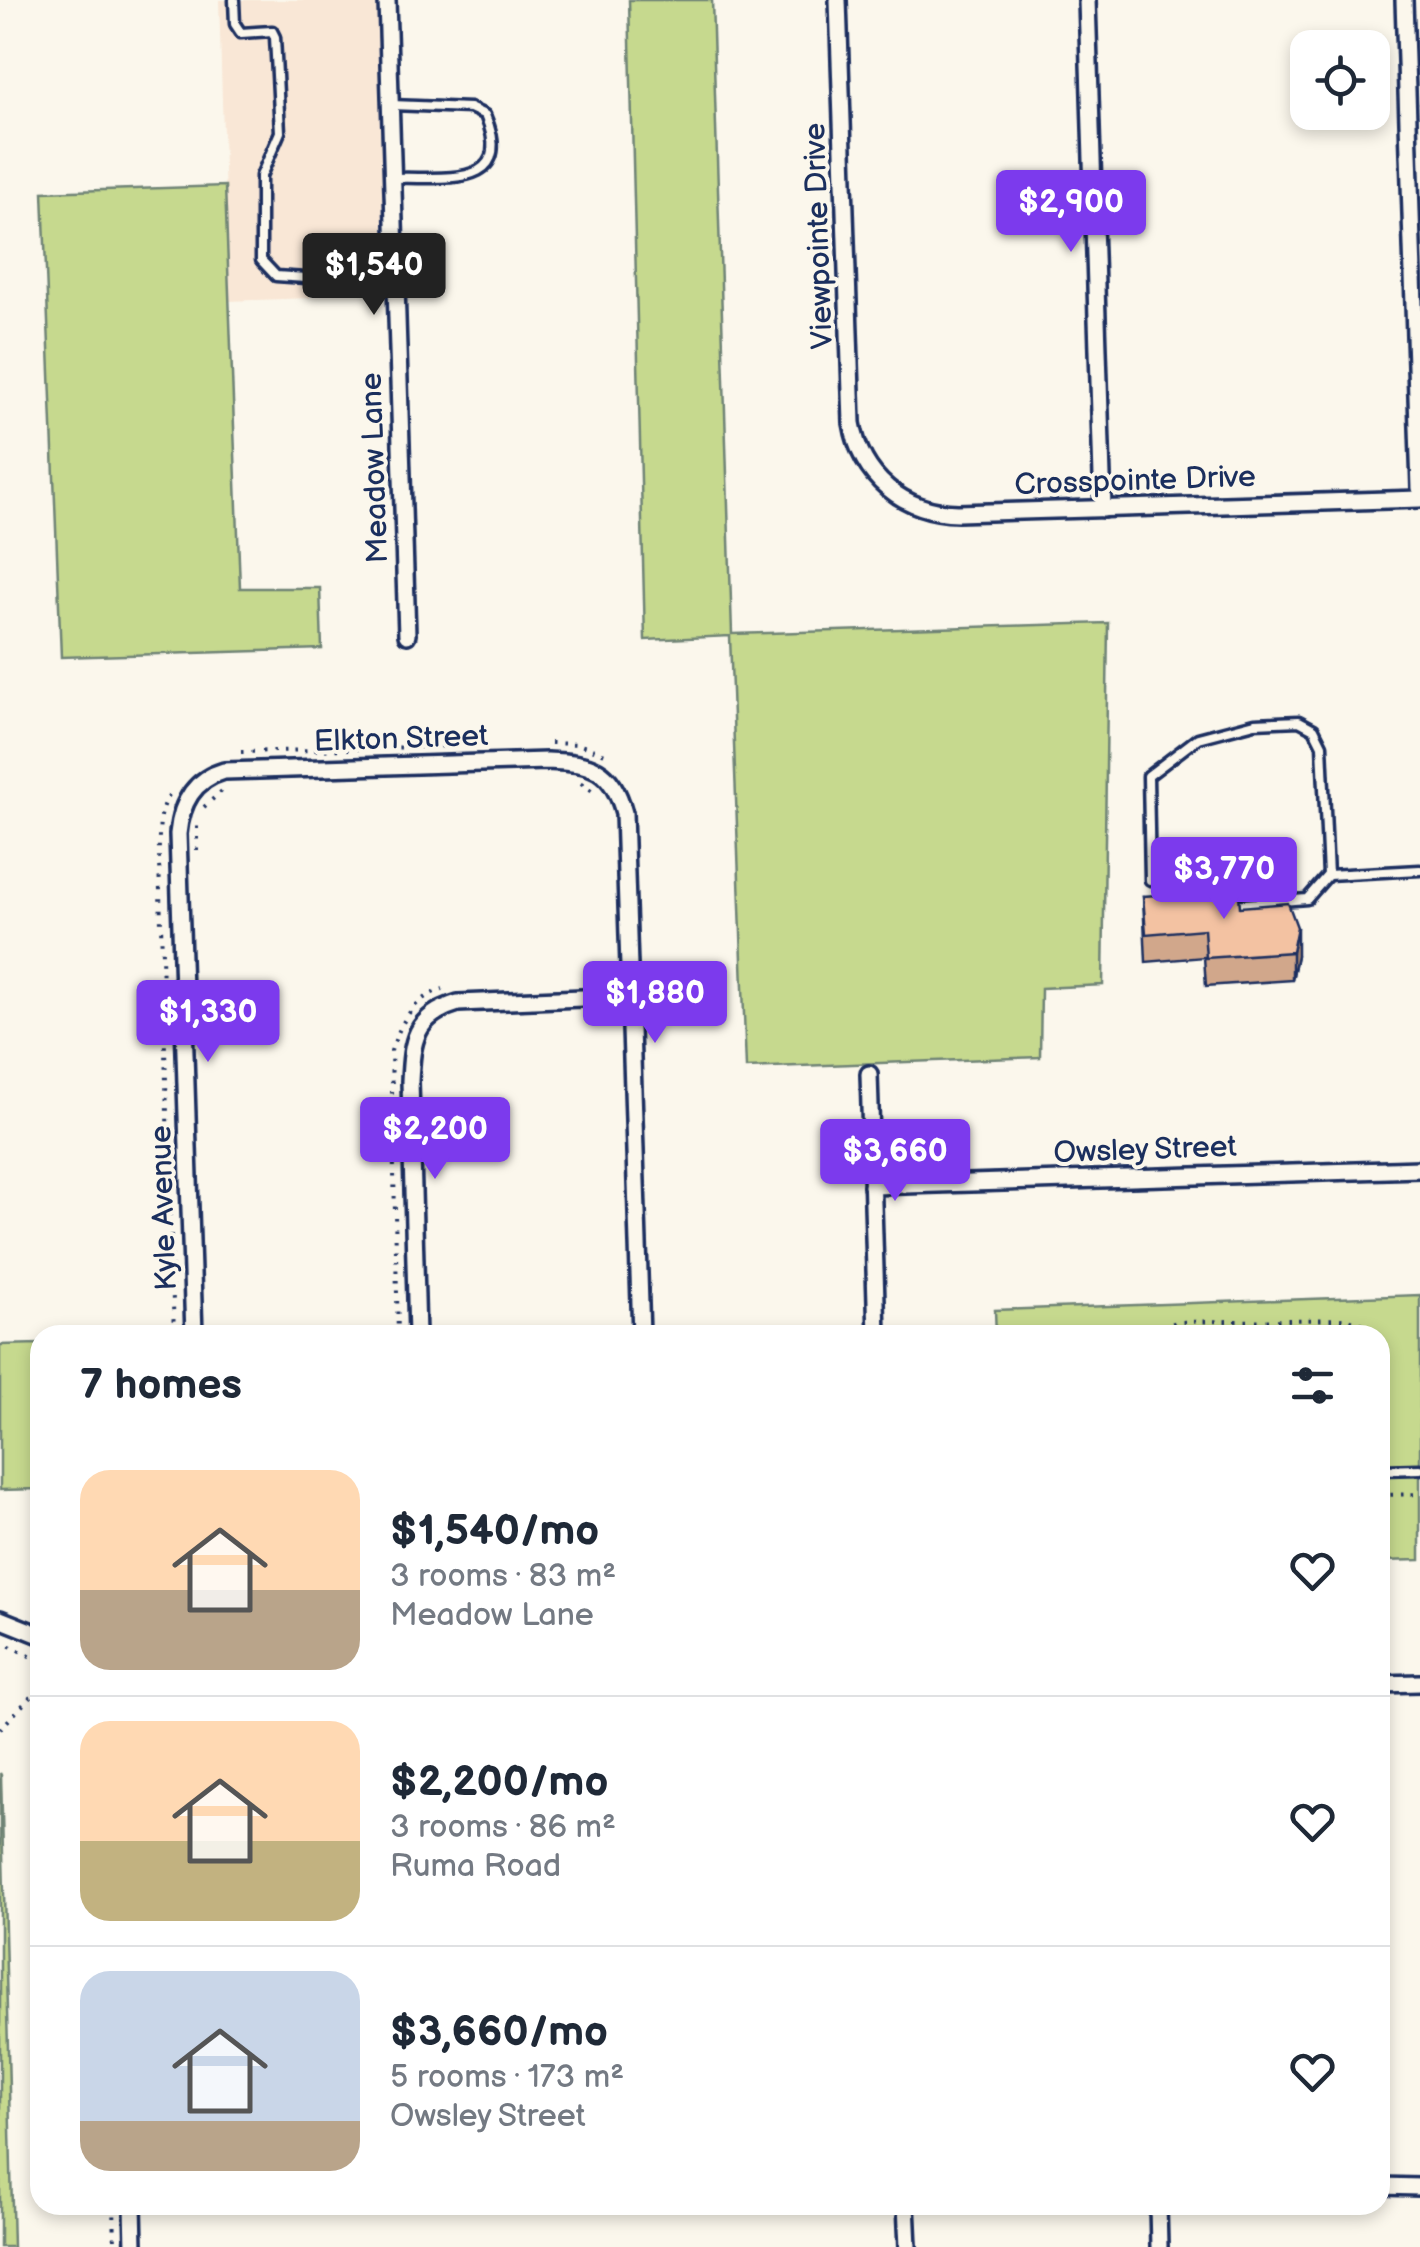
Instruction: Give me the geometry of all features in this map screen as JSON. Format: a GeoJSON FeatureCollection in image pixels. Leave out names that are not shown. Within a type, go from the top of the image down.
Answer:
{"type":"FeatureCollection","features":[{"type":"Feature","properties":{"kind":"street","name":"Meadow Lane"},"geometry":{"type":"LineString","coordinates":[[388,0],[406,635]]}},
{"type":"Feature","properties":{"kind":"street","name":"Viewpointe Drive"},"geometry":{"type":"LineString","coordinates":[[838,0],[852,423],[868,467]]}},
{"type":"Feature","properties":{"kind":"street"},"geometry":{"type":"LineString","coordinates":[[1087,0],[1102,509]]}},
{"type":"Feature","properties":{"kind":"street"},"geometry":{"type":"LineString","coordinates":[[1404,0],[1414,116],[1420,488]]}},
{"type":"Feature","properties":{"kind":"street","name":"Crosspointe Drive"},"geometry":{"type":"LineString","coordinates":[[868,467],[900,498],[944,513],[1420,499]]}},
{"type":"Feature","properties":{"kind":"street","name":"Elkton Street"},"geometry":{"type":"LineString","coordinates":[[197,785],[215,774],[235,770],[547,760],[594,766],[615,788],[624,813],[631,996]]}},
{"type":"Feature","properties":{"kind":"street","name":"Kyle Avenue"},"geometry":{"type":"LineString","coordinates":[[194,1325],[178,834],[182,807],[197,785]]}},
{"type":"Feature","properties":{"kind":"street"},"geometry":{"type":"LineString","coordinates":[[418,1325],[410,1081],[417,1032],[426,1019],[446,1006],[631,996],[641,1325]]}},
{"type":"Feature","properties":{"kind":"street"},"geometry":{"type":"LineString","coordinates":[[868,1074],[877,1325]]}},
{"type":"Feature","properties":{"kind":"street","name":"Owsley Street"},"geometry":{"type":"LineString","coordinates":[[872,1186],[1420,1169]]}},
{"type":"Feature","properties":{"kind":"street"},"geometry":{"type":"LineString","coordinates":[[0,1619],[30,1631]]}},
{"type":"Feature","properties":{"kind":"street"},"geometry":{"type":"LineString","coordinates":[[1390,1684],[1420,1683]]}},
{"type":"Feature","properties":{"kind":"street"},"geometry":{"type":"LineString","coordinates":[[1390,2186],[1420,2187]]}},
{"type":"Feature","properties":{"kind":"street"},"geometry":{"type":"LineString","coordinates":[[133,2215],[134,2247]]}},
{"type":"Feature","properties":{"kind":"street"},"geometry":{"type":"LineString","coordinates":[[906,2215],[908,2247]]}},
{"type":"Feature","properties":{"kind":"street"},"geometry":{"type":"LineString","coordinates":[[1158,2215],[1159,2247]]}},
{"type":"Feature","properties":{"kind":"lane"},"geometry":{"type":"LineString","coordinates":[[234,0],[236,24],[241,33],[272,32],[275,38],[280,132],[261,176],[261,260],[276,276],[396,284]]}},
{"type":"Feature","properties":{"kind":"lane"},"geometry":{"type":"LineString","coordinates":[[391,105],[470,108],[485,115],[494,135],[494,149],[480,172],[466,178],[393,178]]}},
{"type":"Feature","properties":{"kind":"lane"},"geometry":{"type":"LineString","coordinates":[[1328,875],[1322,746],[1314,729],[1298,721],[1255,723],[1198,738],[1148,776],[1150,880],[1202,880],[1216,906],[1307,899],[1328,875],[1420,870]]}},
{"type":"Feature","properties":{"kind":"lane"},"geometry":{"type":"LineString","coordinates":[[1390,1470],[1420,1468]]}},
{"type":"Feature","properties":{"kind":"path"},"geometry":{"type":"LineString","coordinates":[[549,743],[590,747],[612,760]]}},
{"type":"Feature","properties":{"kind":"path"},"geometry":{"type":"LineString","coordinates":[[225,754],[460,746]]}},
{"type":"Feature","properties":{"kind":"path"},"geometry":{"type":"LineString","coordinates":[[575,780],[594,792]]}},
{"type":"Feature","properties":{"kind":"path"},"geometry":{"type":"LineString","coordinates":[[203,808],[211,798],[231,788]]}},
{"type":"Feature","properties":{"kind":"path"},"geometry":{"type":"LineString","coordinates":[[170,794],[159,828],[159,861],[174,1325]]}},
{"type":"Feature","properties":{"kind":"path"},"geometry":{"type":"LineString","coordinates":[[197,821],[197,858]]}},
{"type":"Feature","properties":{"kind":"path"},"geometry":{"type":"LineString","coordinates":[[398,1325],[391,1051],[400,1024],[415,1004],[431,993],[453,986]]}},
{"type":"Feature","properties":{"kind":"path"},"geometry":{"type":"LineString","coordinates":[[1168,1325],[1348,1319],[1367,1325]]}},
{"type":"Feature","properties":{"kind":"path"},"geometry":{"type":"LineString","coordinates":[[1390,1495],[1418,1494]]}},
{"type":"Feature","properties":{"kind":"path"},"geometry":{"type":"LineString","coordinates":[[0,1641],[30,1655]]}},
{"type":"Feature","properties":{"kind":"path"},"geometry":{"type":"LineString","coordinates":[[0,1729],[30,1698]]}},
{"type":"Feature","properties":{"kind":"path"},"geometry":{"type":"LineString","coordinates":[[114,2215],[115,2247]]}},
{"type":"Feature","properties":{"kind":"shaded area"},"geometry":{"type":"Polygon","coordinates":[[[219,0],[378,0],[387,241],[310,243],[310,298],[228,301],[219,0]]]}},
{"type":"Feature","properties":{"kind":"green space"},"geometry":{"type":"Polygon","coordinates":[[[629,0],[712,0],[732,634],[1108,623],[1103,985],[1041,988],[1040,1057],[746,1068],[730,636],[645,640],[629,0]]]}},
{"type":"Feature","properties":{"kind":"green space"},"geometry":{"type":"Polygon","coordinates":[[[225,186],[240,588],[320,588],[322,649],[61,657],[43,192],[225,186]]]}},
{"type":"Feature","properties":{"kind":"green space"},"geometry":{"type":"Polygon","coordinates":[[[1420,1295],[1420,1560],[1390,1561],[1390,1325],[996,1325],[995,1310],[1420,1295]]]}},
{"type":"Feature","properties":{"kind":"green space"},"geometry":{"type":"Polygon","coordinates":[[[30,1344],[30,1489],[0,1490],[0,1345],[30,1344]]]}},
{"type":"Feature","properties":{"kind":"green space"},"geometry":{"type":"Polygon","coordinates":[[[1,1775],[13,2247],[0,2247],[1,1775]]]}},
{"type":"Feature","properties":{"kind":"building"},"geometry":{"type":"Polygon","coordinates":[[[1238,883],[1240,907],[1288,903],[1297,927],[1292,952],[1206,958],[1204,929],[1146,934],[1143,896],[1218,891],[1218,884],[1238,883]]]}}]}
